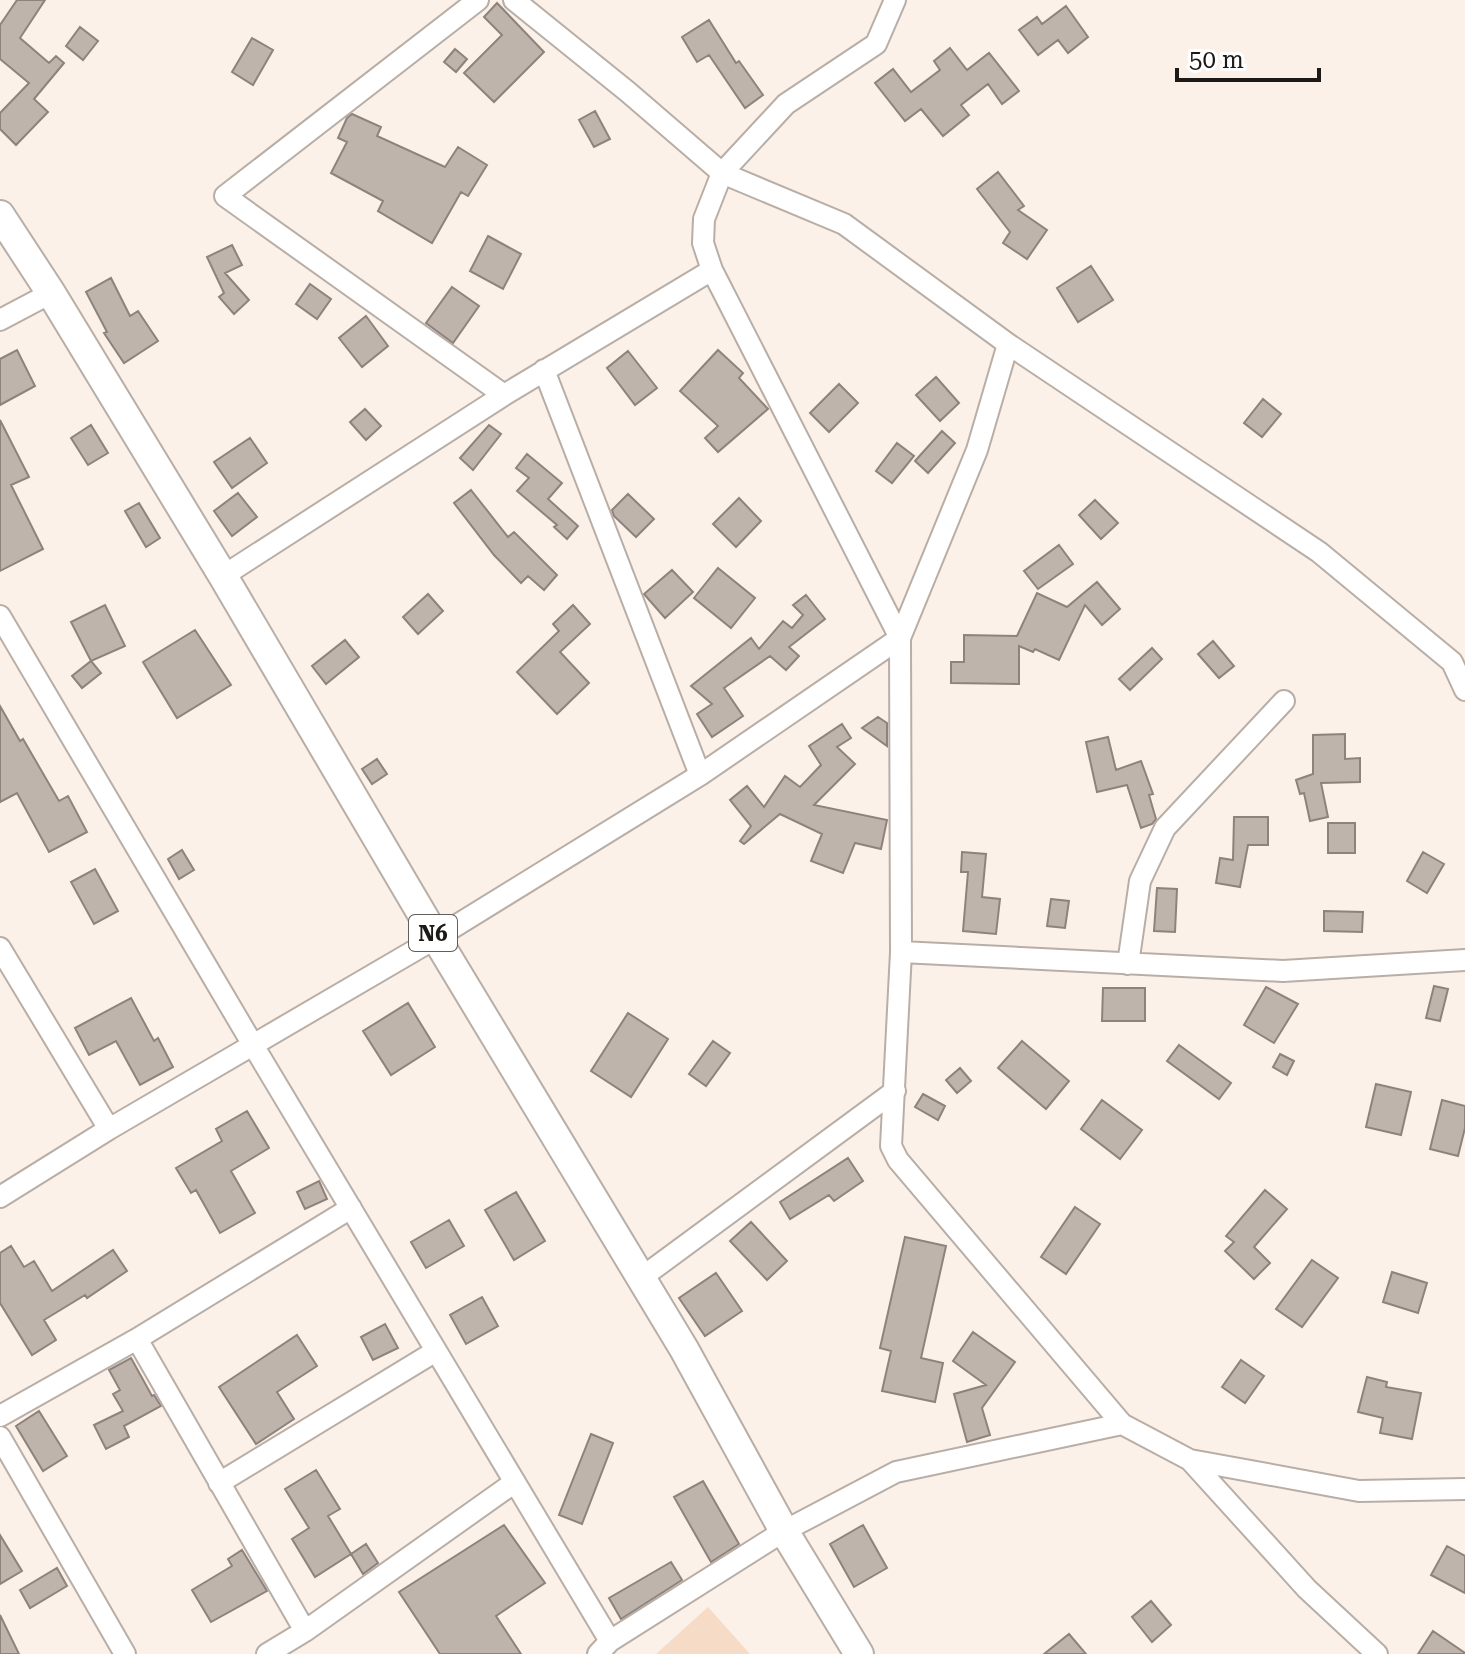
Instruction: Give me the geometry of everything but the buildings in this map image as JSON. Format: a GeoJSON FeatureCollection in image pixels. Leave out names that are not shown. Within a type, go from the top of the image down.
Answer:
{"type":"FeatureCollection","features":[{"type":"Feature","properties":{"kind":"highway","name":"N6"},"geometry":{"type":"LineString","coordinates":[[0,215],[223,576],[436,938],[684,1349],[784,1531],[859,1654]]}},
{"type":"Feature","properties":{"kind":"street"},"geometry":{"type":"LineString","coordinates":[[478,0],[225,196],[504,395]]}},
{"type":"Feature","properties":{"kind":"street"},"geometry":{"type":"LineString","coordinates":[[514,0],[722,173],[844,224],[1008,344],[1319,552],[1459,663],[1465,690]]}},
{"type":"Feature","properties":{"kind":"street"},"geometry":{"type":"LineString","coordinates":[[895,0],[876,44],[786,104],[722,173],[704,219],[703,243],[712,270],[900,638]]}},
{"type":"Feature","properties":{"kind":"street"},"geometry":{"type":"LineString","coordinates":[[223,576],[504,395],[712,270]]}},
{"type":"Feature","properties":{"kind":"street"},"geometry":{"type":"LineString","coordinates":[[0,320],[51,293]]}},
{"type":"Feature","properties":{"kind":"street"},"geometry":{"type":"LineString","coordinates":[[1008,344],[977,450],[900,638],[901,952],[891,1146],[898,1160],[1122,1424],[1190,1460],[1359,1491],[1465,1489]]}},
{"type":"Feature","properties":{"kind":"street"},"geometry":{"type":"LineString","coordinates":[[544,370],[700,775]]}},
{"type":"Feature","properties":{"kind":"street"},"geometry":{"type":"LineString","coordinates":[[0,616],[515,1482],[604,1648],[784,1531],[896,1472],[1122,1424]]}},
{"type":"Feature","properties":{"kind":"street"},"geometry":{"type":"LineString","coordinates":[[0,1197],[109,1129],[436,938],[700,775],[900,638]]}},
{"type":"Feature","properties":{"kind":"street"},"geometry":{"type":"LineString","coordinates":[[1128,964],[1140,881],[1165,828],[1284,701]]}},
{"type":"Feature","properties":{"kind":"street"},"geometry":{"type":"LineString","coordinates":[[0,948],[109,1129]]}},
{"type":"Feature","properties":{"kind":"street"},"geometry":{"type":"LineString","coordinates":[[901,952],[1283,971],[1465,960]]}},
{"type":"Feature","properties":{"kind":"street"},"geometry":{"type":"LineString","coordinates":[[641,1278],[895,1091]]}},
{"type":"Feature","properties":{"kind":"street"},"geometry":{"type":"LineString","coordinates":[[0,1416],[137,1339],[351,1208]]}},
{"type":"Feature","properties":{"kind":"street"},"geometry":{"type":"LineString","coordinates":[[137,1339],[305,1631]]}},
{"type":"Feature","properties":{"kind":"street"},"geometry":{"type":"LineString","coordinates":[[219,1483],[436,1351]]}},
{"type":"Feature","properties":{"kind":"street"},"geometry":{"type":"LineString","coordinates":[[0,1437],[125,1654]]}},
{"type":"Feature","properties":{"kind":"street"},"geometry":{"type":"LineString","coordinates":[[1190,1460],[1307,1589],[1377,1654]]}},
{"type":"Feature","properties":{"kind":"street"},"geometry":{"type":"LineString","coordinates":[[267,1654],[305,1631],[515,1482]]}},
{"type":"Feature","properties":{"kind":"shaded area"},"geometry":{"type":"Polygon","coordinates":[[[708,1607],[750,1654],[656,1654],[708,1607]]]}}]}
